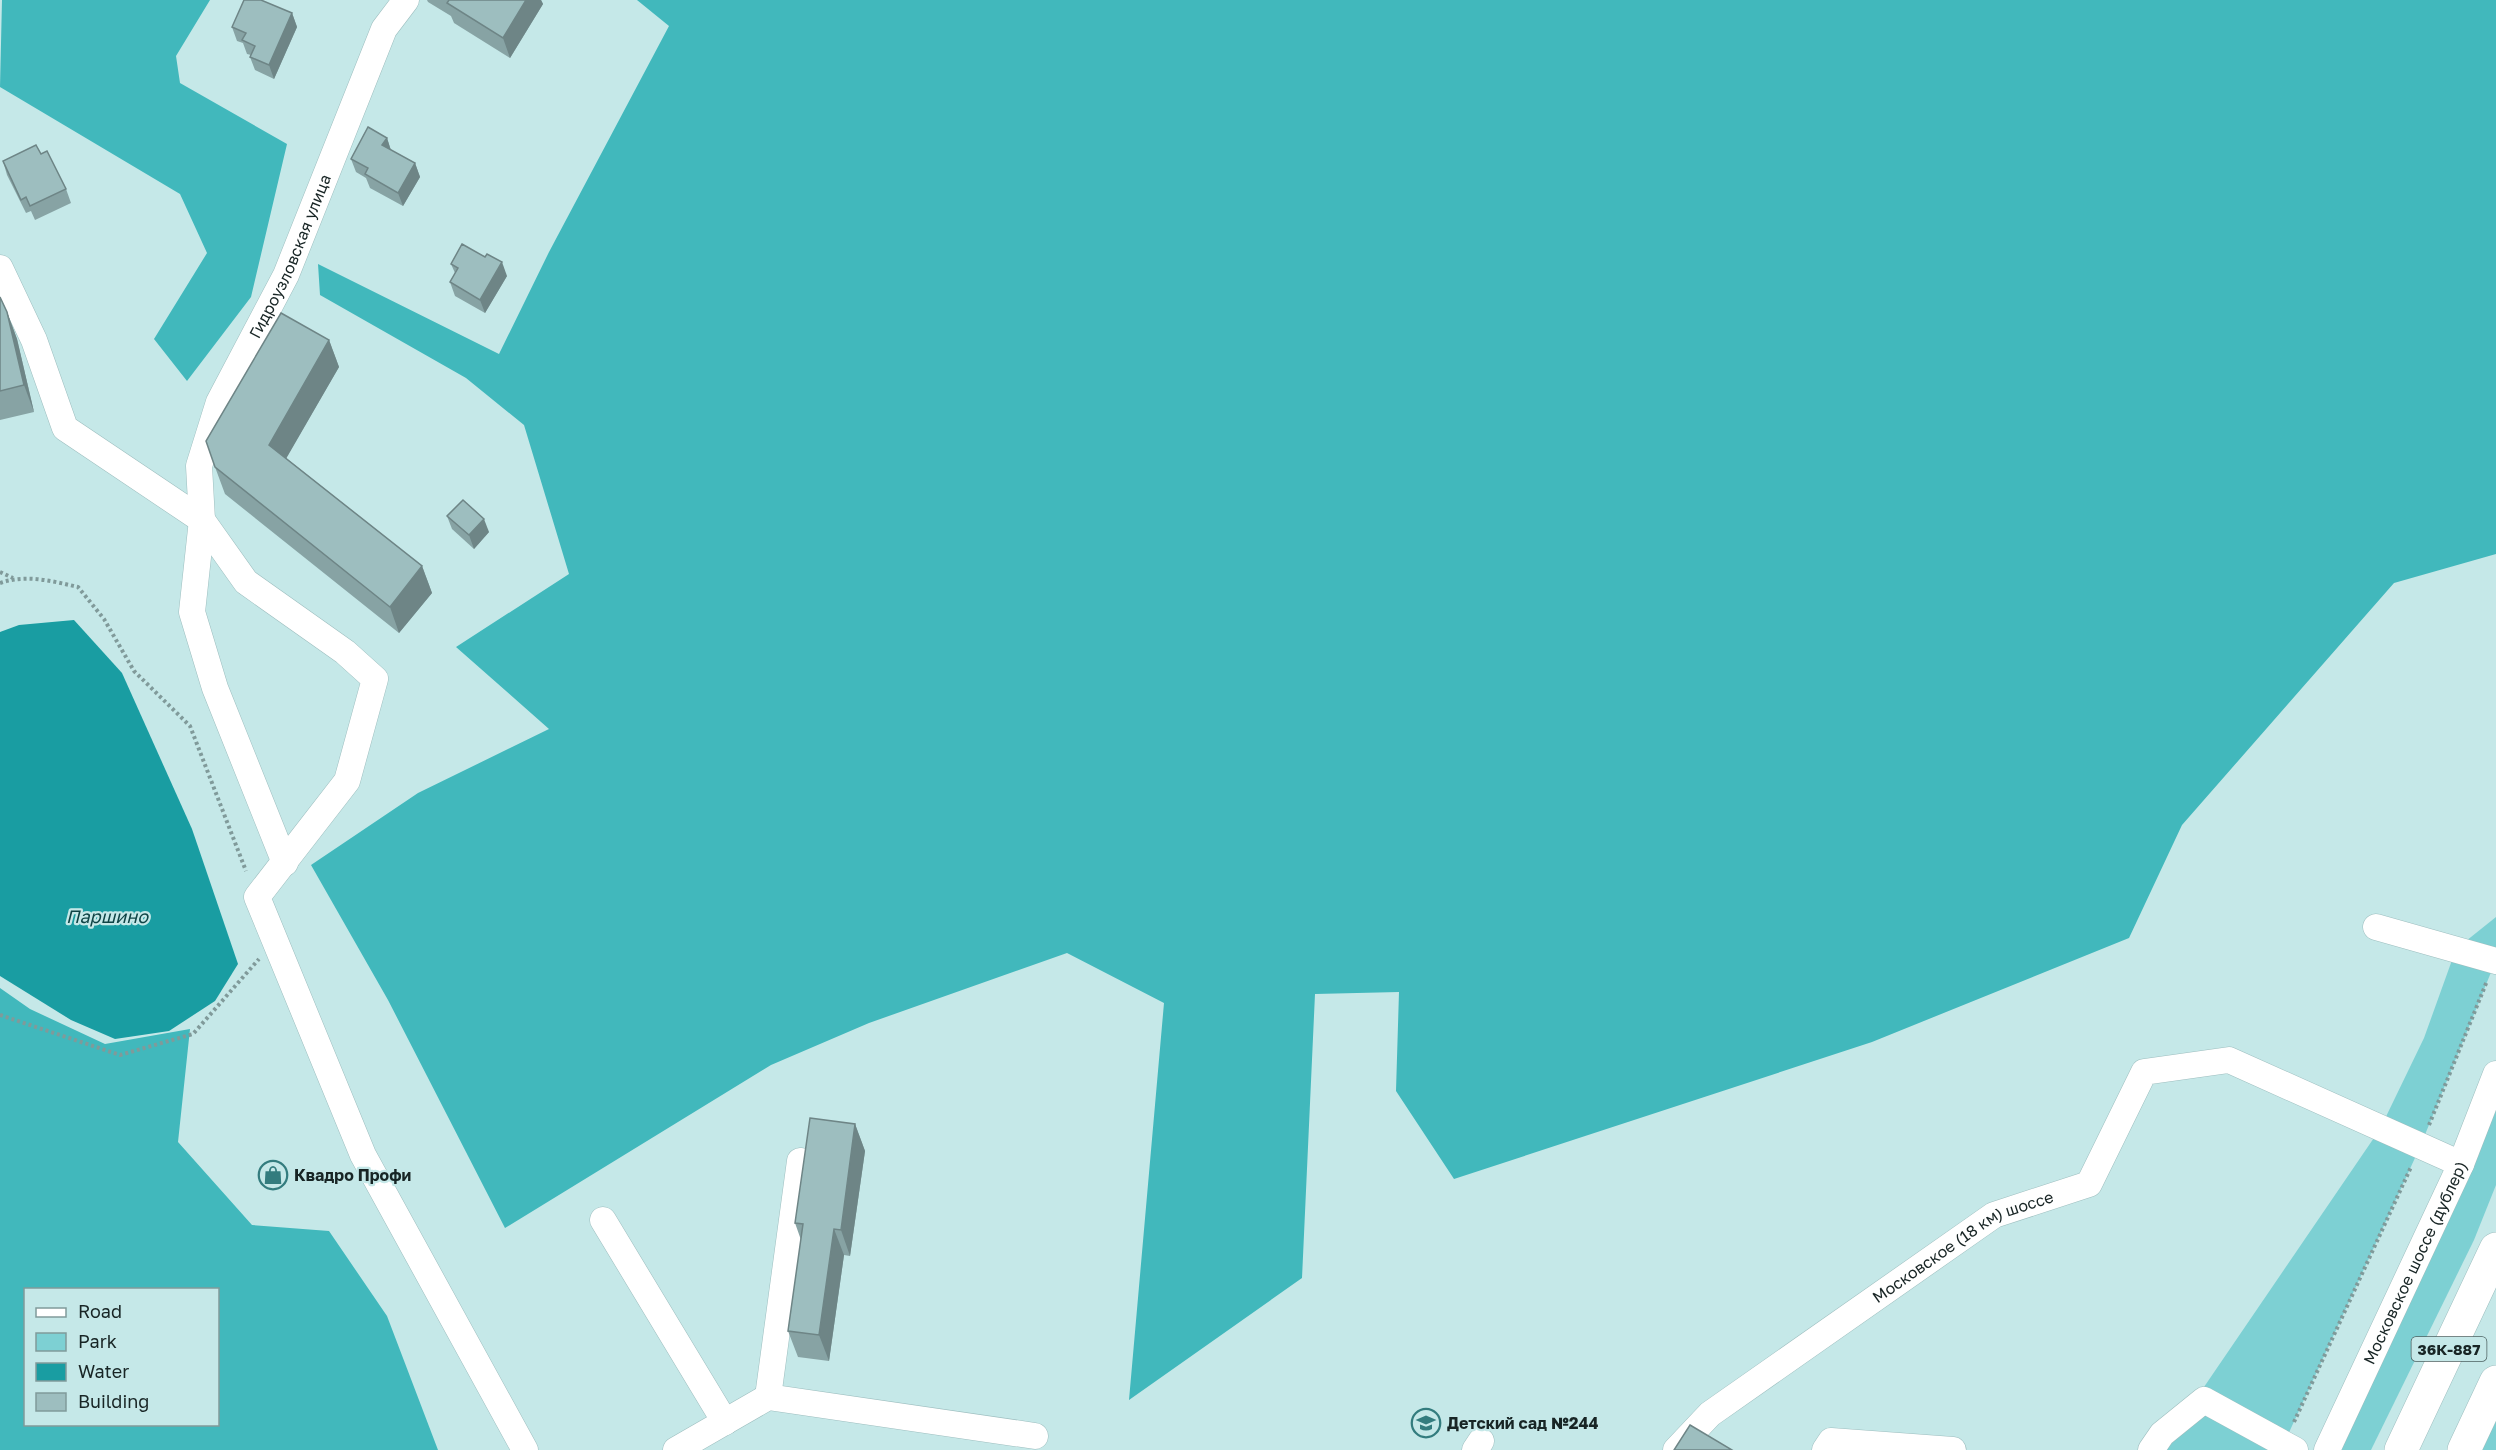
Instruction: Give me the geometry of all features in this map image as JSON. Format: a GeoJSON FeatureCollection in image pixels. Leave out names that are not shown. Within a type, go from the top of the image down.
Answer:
{"type":"FeatureCollection","features":[{"type":"Feature","properties":{"kind":"main road","name":"36К-887"},"geometry":{"type":"LineString","coordinates":[[2402,1450],[2496,1249]]}},
{"type":"Feature","properties":{"kind":"main road","name":"36К-887"},"geometry":{"type":"LineString","coordinates":[[2464,1450],[2496,1382]]}},
{"type":"Feature","properties":{"kind":"street","name":"Гидроузловская улица"},"geometry":{"type":"LineString","coordinates":[[285,863],[215,688],[192,612],[202,520],[199,466],[219,402],[286,275],[384,29],[406,0]]}},
{"type":"Feature","properties":{"kind":"street"},"geometry":{"type":"LineString","coordinates":[[0,268],[34,340],[65,428],[202,520],[246,582],[345,652],[375,679],[347,781],[257,897],[274,944],[363,1155],[525,1450]]}},
{"type":"Feature","properties":{"kind":"street"},"geometry":{"type":"LineString","coordinates":[[2376,927],[2496,961]]}},
{"type":"Feature","properties":{"kind":"street","name":"Московское (18 км) шоссе"},"geometry":{"type":"LineString","coordinates":[[1676,1450],[1710,1414],[1994,1215],[2089,1184],[2144,1072],[2229,1060],[2420,1147]]}},
{"type":"Feature","properties":{"kind":"street","name":"Московское шоссе (дублер)"},"geometry":{"type":"LineString","coordinates":[[2327,1450],[2461,1164],[2496,1074]]}},
{"type":"Feature","properties":{"kind":"street"},"geometry":{"type":"LineString","coordinates":[[2420,1147],[2461,1164]]}},
{"type":"Feature","properties":{"kind":"street"},"geometry":{"type":"LineString","coordinates":[[768,1396],[800,1161]]}},
{"type":"Feature","properties":{"kind":"street"},"geometry":{"type":"LineString","coordinates":[[603,1220],[725,1422]]}},
{"type":"Feature","properties":{"kind":"street"},"geometry":{"type":"LineString","coordinates":[[676,1450],[768,1396],[1035,1436]]}},
{"type":"Feature","properties":{"kind":"street"},"geometry":{"type":"LineString","coordinates":[[2151,1450],[2163,1434],[2204,1400],[2289,1447]]}},
{"type":"Feature","properties":{"kind":"street"},"geometry":{"type":"LineString","coordinates":[[1825,1450],[1831,1441],[1953,1450]]}},
{"type":"Feature","properties":{"kind":"path"},"geometry":{"type":"LineString","coordinates":[[0,572],[13,578],[41,579],[78,586],[104,619],[134,671],[190,726],[257,897]]}},
{"type":"Feature","properties":{"kind":"path"},"geometry":{"type":"LineString","coordinates":[[0,583],[13,578]]}},
{"type":"Feature","properties":{"kind":"path"},"geometry":{"type":"LineString","coordinates":[[0,1015],[120,1055],[193,1034],[274,944]]}},
{"type":"Feature","properties":{"kind":"path"},"geometry":{"type":"LineString","coordinates":[[2289,1447],[2420,1147],[2496,961]]}},
{"type":"Feature","properties":{"kind":"green space"},"geometry":{"type":"Polygon","coordinates":[[[2496,917],[2496,960],[2420,1147],[2281,1450],[2161,1450],[2380,1129],[2424,1038],[2456,949],[2496,917]]]}},
{"type":"Feature","properties":{"kind":"green space"},"geometry":{"type":"Polygon","coordinates":[[[2496,1098],[2496,1185],[2474,1240],[2371,1450],[2334,1450],[2496,1098]]]}},
{"type":"Feature","properties":{"kind":"green space"},"geometry":{"type":"Polygon","coordinates":[[[2496,1382],[2496,1450],[2464,1450],[2496,1382]]]}},
{"type":"Feature","properties":{"kind":"shaded area"},"geometry":{"type":"Polygon","coordinates":[[[2,0],[210,0],[176,56],[180,83],[287,144],[251,297],[187,381],[154,339],[207,253],[180,194],[0,87],[2,0]]]}},
{"type":"Feature","properties":{"kind":"shaded area"},"geometry":{"type":"Polygon","coordinates":[[[637,0],[2496,0],[2496,554],[2394,583],[2182,825],[2129,938],[1872,1042],[1454,1179],[1396,1091],[1399,992],[1315,994],[1302,1278],[1129,1400],[1164,1003],[1067,953],[869,1023],[771,1065],[505,1228],[388,1000],[311,865],[418,793],[549,729],[456,647],[569,574],[524,425],[466,378],[320,295],[318,264],[499,354],[549,252],[669,26],[637,0]]]}},
{"type":"Feature","properties":{"kind":"shaded area"},"geometry":{"type":"Polygon","coordinates":[[[0,988],[30,1009],[105,1044],[190,1029],[178,1142],[252,1225],[329,1231],[387,1316],[438,1450],[0,1450],[0,988]]]}},
{"type":"Feature","properties":{"kind":"water","name":"Паршино"},"geometry":{"type":"Polygon","coordinates":[[[74,620],[122,673],[192,829],[238,964],[215,1001],[169,1031],[115,1039],[71,1020],[0,976],[0,632],[19,625],[74,620]]]}},
{"type":"Feature","properties":{"kind":"building"},"geometry":{"type":"Polygon","coordinates":[[[244,0],[261,0],[292,13],[269,65],[250,57],[255,46],[242,40],[246,33],[232,27],[244,0]]]}},
{"type":"Feature","properties":{"kind":"building"},"geometry":{"type":"Polygon","coordinates":[[[449,0],[526,0],[503,38],[447,3],[449,0]]]}},
{"type":"Feature","properties":{"kind":"building"},"geometry":{"type":"Polygon","coordinates":[[[368,127],[387,138],[382,145],[415,163],[398,193],[365,174],[368,168],[351,159],[368,127]]]}},
{"type":"Feature","properties":{"kind":"building"},"geometry":{"type":"Polygon","coordinates":[[[36,145],[41,154],[47,151],[66,189],[30,206],[26,197],[21,200],[3,161],[36,145]]]}},
{"type":"Feature","properties":{"kind":"building"},"geometry":{"type":"Polygon","coordinates":[[[462,244],[485,257],[487,254],[502,262],[480,300],[450,282],[458,268],[451,264],[462,244]]]}},
{"type":"Feature","properties":{"kind":"building"},"geometry":{"type":"Polygon","coordinates":[[[0,297],[7,312],[24,385],[0,391],[0,297]]]}},
{"type":"Feature","properties":{"kind":"building"},"geometry":{"type":"Polygon","coordinates":[[[281,313],[329,340],[269,445],[422,566],[390,607],[215,467],[206,441],[281,313]]]}},
{"type":"Feature","properties":{"kind":"building"},"geometry":{"type":"Polygon","coordinates":[[[463,500],[484,519],[469,535],[447,516],[463,500]]]}},
{"type":"Feature","properties":{"kind":"building"},"geometry":{"type":"Polygon","coordinates":[[[810,1118],[855,1124],[841,1230],[834,1229],[819,1335],[788,1331],[803,1224],[795,1223],[810,1118]]]}},
{"type":"Feature","properties":{"kind":"building"},"geometry":{"type":"Polygon","coordinates":[[[1690,1425],[1732,1450],[1674,1450],[1690,1425]]]}},
{"type":"Feature","properties":{"kind":"place","name":"Квадро Профи"},"geometry":{"type":"Point","coordinates":[273,1175]}},
{"type":"Feature","properties":{"kind":"place","name":"Детский сад №244"},"geometry":{"type":"Point","coordinates":[1426,1423]}}]}
